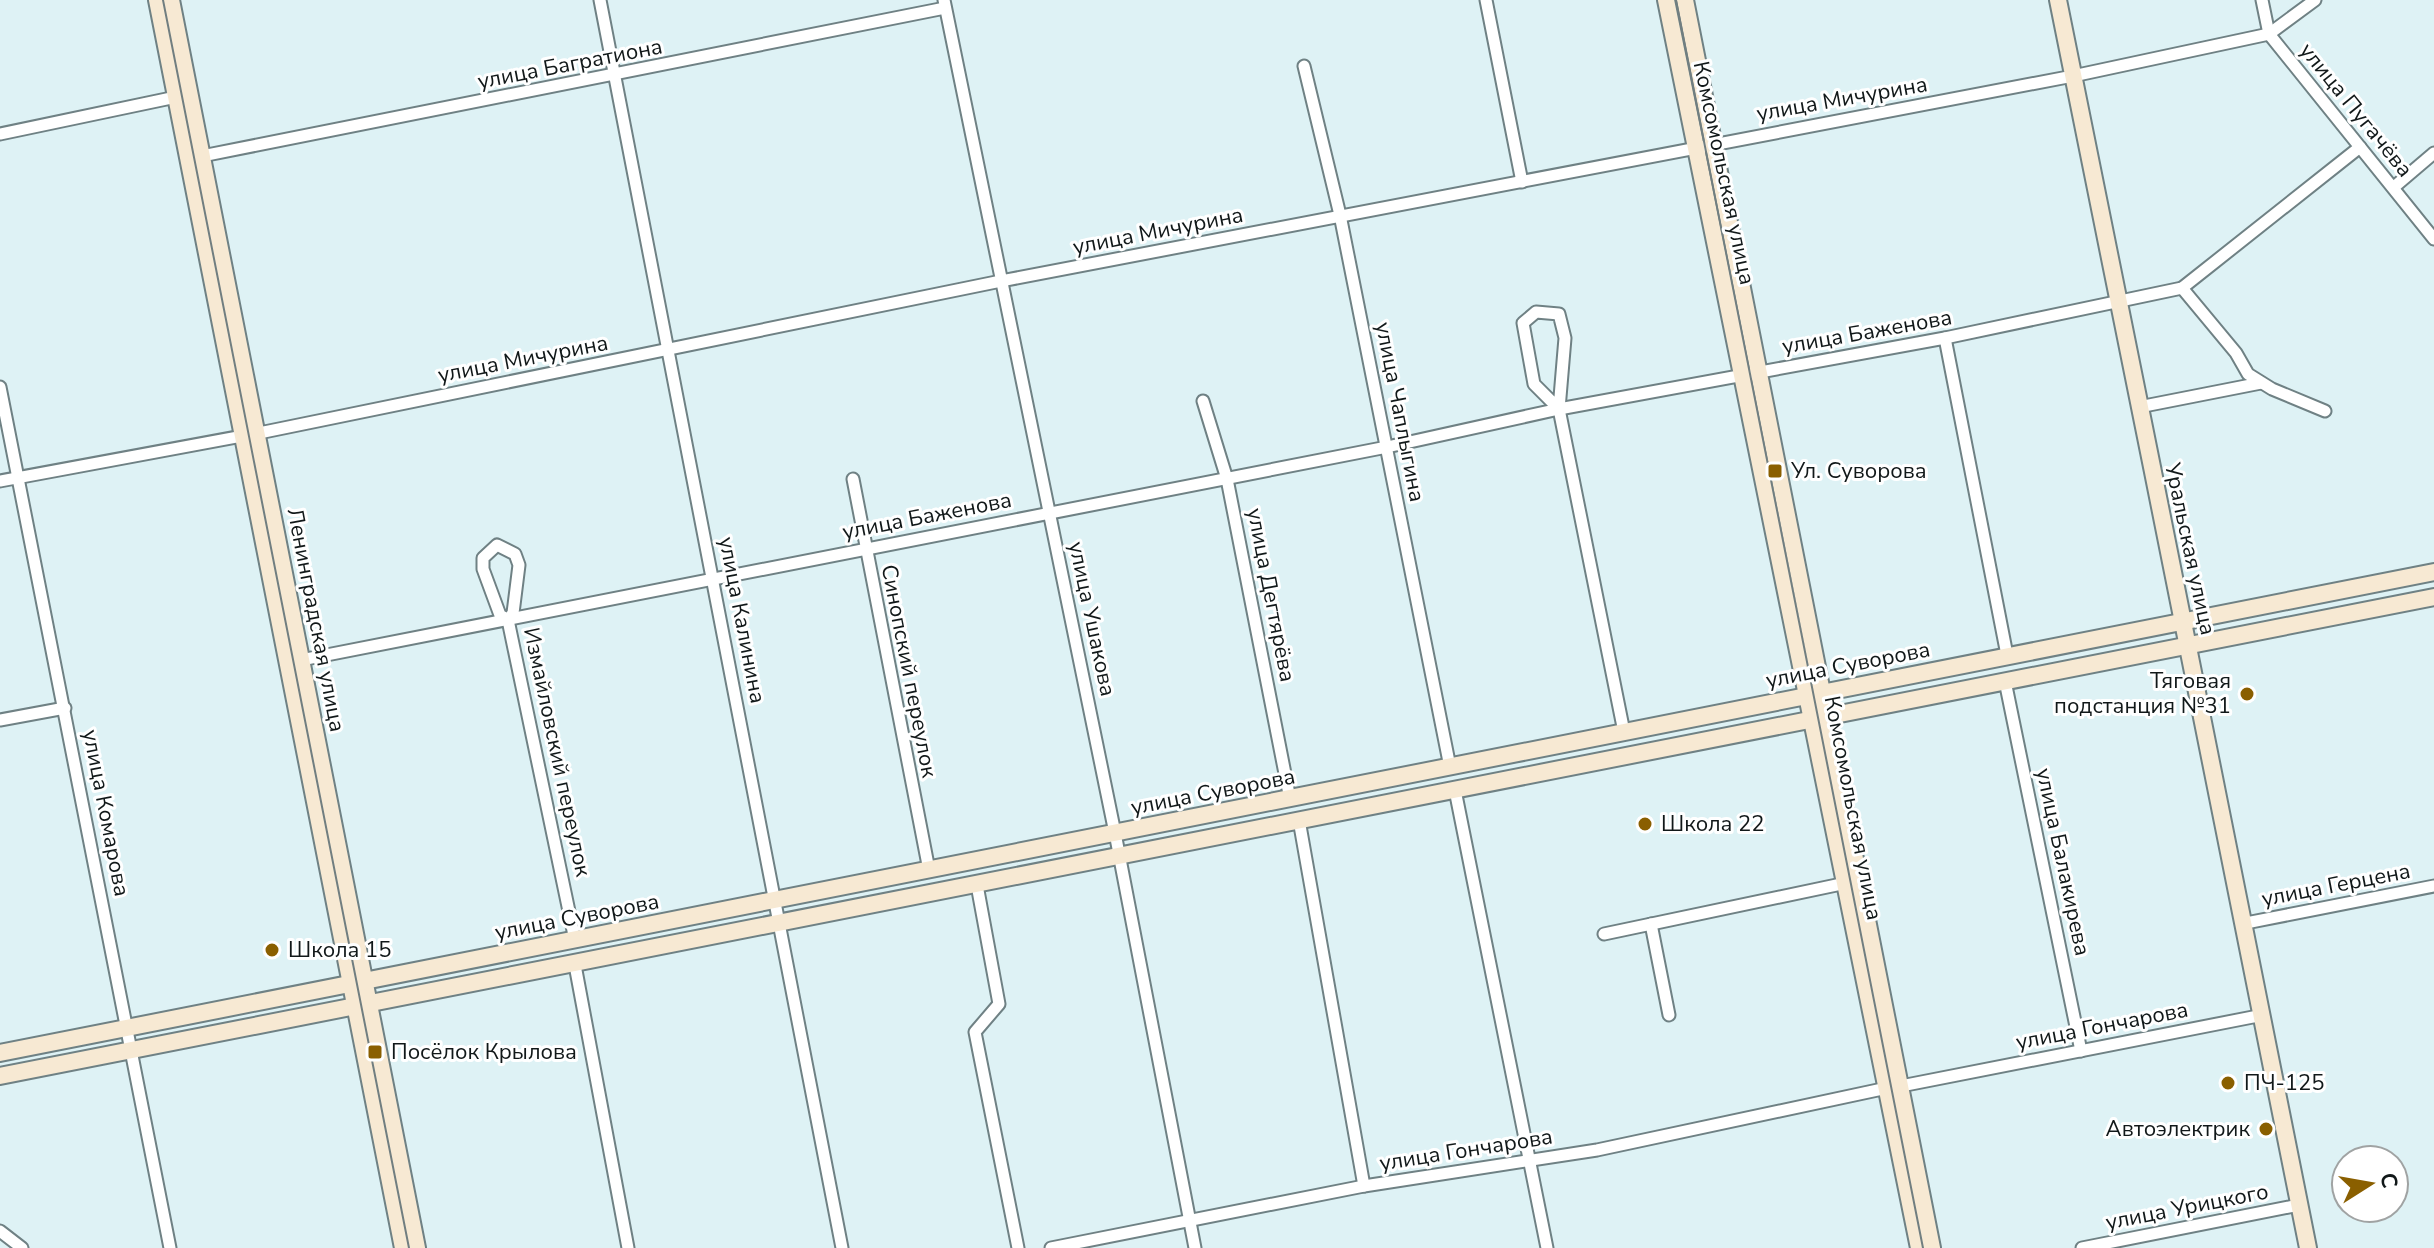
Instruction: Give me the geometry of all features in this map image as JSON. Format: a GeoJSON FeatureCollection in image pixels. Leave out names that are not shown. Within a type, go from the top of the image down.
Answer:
{"type":"FeatureCollection","features":[{"type":"Feature","properties":{"kind":"main road","name":"Ленинградская улица"},"geometry":{"type":"LineString","coordinates":[[157,0],[301,660],[403,1248]]}},
{"type":"Feature","properties":{"kind":"main road","name":"Ленинградская улица"},"geometry":{"type":"LineString","coordinates":[[171,0],[202,156],[250,434],[358,983]]}},
{"type":"Feature","properties":{"kind":"main road","name":"Комсомольская улица"},"geometry":{"type":"LineString","coordinates":[[1666,0],[1696,146],[1751,373]]}},
{"type":"Feature","properties":{"kind":"main road","name":"Комсомольская улица"},"geometry":{"type":"LineString","coordinates":[[1685,0],[1713,143],[1751,373],[1894,1087],[1919,1248]]}},
{"type":"Feature","properties":{"kind":"main road","name":"Уральская улица"},"geometry":{"type":"LineString","coordinates":[[2058,0],[2182,622],[2246,923],[2308,1248]]}},
{"type":"Feature","properties":{"kind":"main road","name":"улица Суворова"},"geometry":{"type":"LineString","coordinates":[[0,1053],[2434,572]]}},
{"type":"Feature","properties":{"kind":"main road","name":"улица Суворова"},"geometry":{"type":"LineString","coordinates":[[0,1076],[2434,597]]}},
{"type":"Feature","properties":{"kind":"main road","name":"Комсомольская улица"},"geometry":{"type":"LineString","coordinates":[[1821,718],[1846,883],[1932,1248]]}},
{"type":"Feature","properties":{"kind":"main road","name":"Ленинградская улица"},"geometry":{"type":"LineString","coordinates":[[362,1005],[417,1248]]}},
{"type":"Feature","properties":{"kind":"street","name":"улица Калинина"},"geometry":{"type":"LineString","coordinates":[[600,0],[842,1248]]}},
{"type":"Feature","properties":{"kind":"street"},"geometry":{"type":"LineString","coordinates":[[1486,0],[1522,182]]}},
{"type":"Feature","properties":{"kind":"street","name":"улица Пугачёва"},"geometry":{"type":"LineString","coordinates":[[2262,0],[2269,34],[2434,239]]}},
{"type":"Feature","properties":{"kind":"street","name":"улица Мичурина"},"geometry":{"type":"LineString","coordinates":[[0,481],[666,351],[1001,281],[2073,76],[2269,34],[2315,0]]}},
{"type":"Feature","properties":{"kind":"street","name":"улица Багратиона"},"geometry":{"type":"LineString","coordinates":[[202,156],[614,75],[944,4]]}},
{"type":"Feature","properties":{"kind":"street","name":"улица Ушакова"},"geometry":{"type":"LineString","coordinates":[[944,4],[1120,856],[1195,1248]]}},
{"type":"Feature","properties":{"kind":"street","name":"улица Чаплыгина"},"geometry":{"type":"LineString","coordinates":[[1304,66],[1340,215],[1450,767]]}},
{"type":"Feature","properties":{"kind":"street"},"geometry":{"type":"LineString","coordinates":[[0,134],[176,97]]}},
{"type":"Feature","properties":{"kind":"street","name":"улица Баженова"},"geometry":{"type":"LineString","coordinates":[[301,660],[1227,479],[1559,409],[1945,338],[2182,288],[2360,147]]}},
{"type":"Feature","properties":{"kind":"street"},"geometry":{"type":"LineString","coordinates":[[2394,187],[2434,153]]}},
{"type":"Feature","properties":{"kind":"street"},"geometry":{"type":"LineString","coordinates":[[2182,288],[2236,353],[2248,374],[2261,383],[2325,411]]}},
{"type":"Feature","properties":{"kind":"street"},"geometry":{"type":"LineString","coordinates":[[1559,409],[1534,384],[1523,323],[1536,312],[1559,314],[1565,338],[1559,409],[1624,732]]}},
{"type":"Feature","properties":{"kind":"street"},"geometry":{"type":"LineString","coordinates":[[1945,338],[2007,655]]}},
{"type":"Feature","properties":{"kind":"street"},"geometry":{"type":"LineString","coordinates":[[2139,407],[2261,383]]}},
{"type":"Feature","properties":{"kind":"street","name":"улица Комарова"},"geometry":{"type":"LineString","coordinates":[[0,387],[170,1248]]}},
{"type":"Feature","properties":{"kind":"street","name":"улица Дегтярёва"},"geometry":{"type":"LineString","coordinates":[[1203,401],[1227,479],[1290,799]]}},
{"type":"Feature","properties":{"kind":"street","name":"Синопский переулок"},"geometry":{"type":"LineString","coordinates":[[853,479],[929,870]]}},
{"type":"Feature","properties":{"kind":"street","name":"Измайловский переулок"},"geometry":{"type":"LineString","coordinates":[[508,620],[513,613],[519,565],[515,554],[497,545],[483,558],[483,569],[500,615],[508,620],[575,940]]}},
{"type":"Feature","properties":{"kind":"street","name":"улица Балакирева"},"geometry":{"type":"LineString","coordinates":[[2005,681],[2081,1051]]}},
{"type":"Feature","properties":{"kind":"street"},"geometry":{"type":"LineString","coordinates":[[0,720],[65,708]]}},
{"type":"Feature","properties":{"kind":"street"},"geometry":{"type":"LineString","coordinates":[[1455,790],[1547,1248]]}},
{"type":"Feature","properties":{"kind":"street"},"geometry":{"type":"LineString","coordinates":[[1299,820],[1364,1186]]}},
{"type":"Feature","properties":{"kind":"street"},"geometry":{"type":"LineString","coordinates":[[1604,934],[1846,883]]}},
{"type":"Feature","properties":{"kind":"street"},"geometry":{"type":"LineString","coordinates":[[977,885],[999,1004],[975,1032],[1018,1248]]}},
{"type":"Feature","properties":{"kind":"street","name":"улица Герцена"},"geometry":{"type":"LineString","coordinates":[[2246,923],[2434,886]]}},
{"type":"Feature","properties":{"kind":"street"},"geometry":{"type":"LineString","coordinates":[[1651,924],[1669,1015]]}},
{"type":"Feature","properties":{"kind":"street"},"geometry":{"type":"LineString","coordinates":[[575,965],[628,1248]]}},
{"type":"Feature","properties":{"kind":"street","name":"улица Гончарова"},"geometry":{"type":"LineString","coordinates":[[1051,1248],[1364,1186],[1532,1162],[2263,1015]]}},
{"type":"Feature","properties":{"kind":"street","name":"улица Урицкого"},"geometry":{"type":"LineString","coordinates":[[2082,1248],[2299,1205]]}},
{"type":"Feature","properties":{"kind":"street"},"geometry":{"type":"LineString","coordinates":[[0,1231],[22,1248]]}},
{"type":"Feature","properties":{"kind":"tram line"},"geometry":{"type":"LineString","coordinates":[[163,0],[409,1248]]}},
{"type":"Feature","properties":{"kind":"tram line"},"geometry":{"type":"LineString","coordinates":[[1676,0],[1923,1248]]}},
{"type":"Feature","properties":{"kind":"place","name":"Ул. Суворова"},"geometry":{"type":"Point","coordinates":[1775,471]}},
{"type":"Feature","properties":{"kind":"place","name":"Тяговая подстанция №31"},"geometry":{"type":"Point","coordinates":[2247,694]}},
{"type":"Feature","properties":{"kind":"place","name":"Школа 22"},"geometry":{"type":"Point","coordinates":[1645,824]}},
{"type":"Feature","properties":{"kind":"place","name":"Школа 15"},"geometry":{"type":"Point","coordinates":[272,950]}},
{"type":"Feature","properties":{"kind":"place","name":"Посёлок Крылова"},"geometry":{"type":"Point","coordinates":[375,1052]}},
{"type":"Feature","properties":{"kind":"place","name":"ПЧ-125"},"geometry":{"type":"Point","coordinates":[2228,1083]}},
{"type":"Feature","properties":{"kind":"place","name":"Автоэлектрик"},"geometry":{"type":"Point","coordinates":[2266,1129]}}]}
